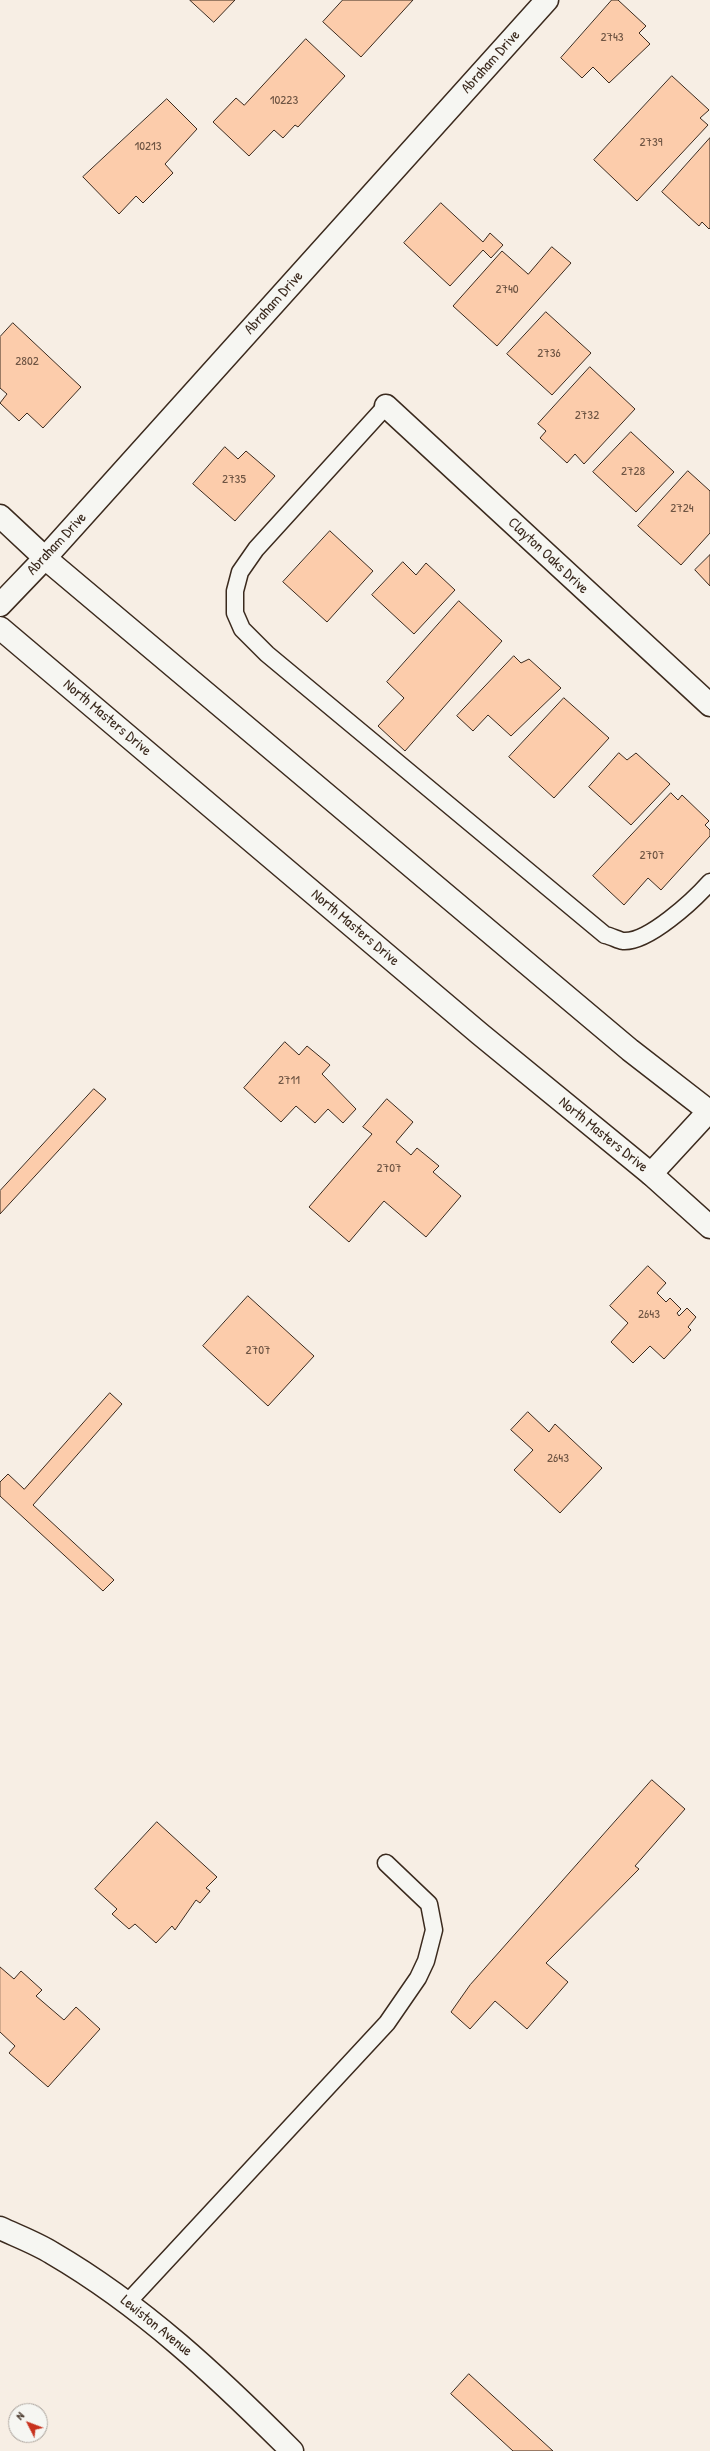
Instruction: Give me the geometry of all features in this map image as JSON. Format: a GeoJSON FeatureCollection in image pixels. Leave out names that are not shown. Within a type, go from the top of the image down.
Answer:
{"type":"FeatureCollection","features":[{"type":"Feature","properties":{"kind":"main road","name":"Abraham Drive"},"geometry":{"type":"LineString","coordinates":[[0,605],[45,558],[547,0]]}},
{"type":"Feature","properties":{"kind":"main road","name":"Clayton Oaks Drive"},"geometry":{"type":"LineString","coordinates":[[386,406],[710,705]]}},
{"type":"Feature","properties":{"kind":"main road"},"geometry":{"type":"LineString","coordinates":[[0,516],[45,558],[630,1050],[710,1111],[650,1174]]}},
{"type":"Feature","properties":{"kind":"main road","name":"North Masters Drive"},"geometry":{"type":"LineString","coordinates":[[0,628],[480,1034],[650,1174],[710,1227]]}},
{"type":"Feature","properties":{"kind":"main road","name":"Lewiston Avenue"},"geometry":{"type":"LineString","coordinates":[[0,2228],[51,2252],[128,2302],[218,2378],[292,2451]]}},
{"type":"Feature","properties":{"kind":"lane"},"geometry":{"type":"LineString","coordinates":[[386,406],[256,549],[240,572],[235,591],[235,613],[242,629],[267,654],[606,935],[624,941],[650,934],[696,898],[710,882]]}},
{"type":"Feature","properties":{"kind":"lane"},"geometry":{"type":"LineString","coordinates":[[128,2302],[387,2023],[418,1978],[426,1961],[434,1930],[429,1904],[386,1863]]}},
{"type":"Feature","properties":{"kind":"building"},"geometry":{"type":"Polygon","coordinates":[[[190,0],[235,0],[214,22],[190,0]]]}},
{"type":"Feature","properties":{"kind":"building"},"geometry":{"type":"Polygon","coordinates":[[[343,0],[413,0],[361,57],[323,22],[343,0]]]}},
{"type":"Feature","properties":{"kind":"building"},"geometry":{"type":"Polygon","coordinates":[[[612,0],[618,0],[646,26],[639,33],[650,44],[609,83],[593,67],[582,78],[561,58],[612,0]]]}},
{"type":"Feature","properties":{"kind":"building"},"geometry":{"type":"Polygon","coordinates":[[[306,39],[345,76],[298,127],[295,125],[283,138],[274,130],[249,156],[213,122],[236,98],[244,105],[306,39]]]}},
{"type":"Feature","properties":{"kind":"building"},"geometry":{"type":"Polygon","coordinates":[[[672,76],[709,110],[700,118],[708,125],[637,201],[594,160],[672,76]]]}},
{"type":"Feature","properties":{"kind":"building"},"geometry":{"type":"Polygon","coordinates":[[[167,99],[197,129],[165,164],[173,173],[143,203],[136,196],[119,214],[83,177],[167,99]]]}},
{"type":"Feature","properties":{"kind":"building"},"geometry":{"type":"Polygon","coordinates":[[[710,138],[709,229],[702,222],[699,226],[662,192],[710,138]]]}},
{"type":"Feature","properties":{"kind":"building"},"geometry":{"type":"Polygon","coordinates":[[[441,203],[483,242],[490,233],[503,245],[491,258],[483,250],[450,286],[404,243],[441,203]]]}},
{"type":"Feature","properties":{"kind":"building"},"geometry":{"type":"Polygon","coordinates":[[[552,247],[571,263],[497,346],[453,306],[502,251],[528,274],[552,247]]]}},
{"type":"Feature","properties":{"kind":"building"},"geometry":{"type":"Polygon","coordinates":[[[546,312],[591,353],[552,395],[507,354],[546,312]]]}},
{"type":"Feature","properties":{"kind":"building"},"geometry":{"type":"Polygon","coordinates":[[[13,323],[81,387],[43,428],[27,413],[19,421],[0,403],[7,394],[0,388],[0,337],[13,323]]]}},
{"type":"Feature","properties":{"kind":"building"},"geometry":{"type":"Polygon","coordinates":[[[590,367],[635,409],[584,464],[575,454],[567,463],[540,438],[546,431],[538,424],[590,367]]]}},
{"type":"Feature","properties":{"kind":"building"},"geometry":{"type":"Polygon","coordinates":[[[631,432],[674,472],[636,512],[593,472],[631,432]]]}},
{"type":"Feature","properties":{"kind":"building"},"geometry":{"type":"Polygon","coordinates":[[[225,447],[238,459],[246,451],[275,476],[235,521],[193,484],[225,447]]]}},
{"type":"Feature","properties":{"kind":"building"},"geometry":{"type":"Polygon","coordinates":[[[688,471],[710,491],[710,533],[681,565],[638,526],[688,471]]]}},
{"type":"Feature","properties":{"kind":"building"},"geometry":{"type":"Polygon","coordinates":[[[330,531],[373,571],[327,622],[283,582],[330,531]]]}},
{"type":"Feature","properties":{"kind":"building"},"geometry":{"type":"Polygon","coordinates":[[[710,555],[710,586],[695,570],[710,555]]]}},
{"type":"Feature","properties":{"kind":"building"},"geometry":{"type":"Polygon","coordinates":[[[403,562],[416,575],[426,563],[455,590],[414,634],[372,595],[403,562]]]}},
{"type":"Feature","properties":{"kind":"building"},"geometry":{"type":"Polygon","coordinates":[[[459,601],[502,641],[405,751],[378,726],[404,698],[387,682],[459,601]]]}},
{"type":"Feature","properties":{"kind":"building"},"geometry":{"type":"Polygon","coordinates":[[[514,656],[521,663],[529,659],[561,688],[511,736],[488,715],[473,731],[457,716],[514,656]]]}},
{"type":"Feature","properties":{"kind":"building"},"geometry":{"type":"Polygon","coordinates":[[[564,698],[609,738],[554,798],[509,757],[564,698]]]}},
{"type":"Feature","properties":{"kind":"building"},"geometry":{"type":"Polygon","coordinates":[[[619,753],[627,760],[636,753],[670,784],[631,825],[589,787],[619,753]]]}},
{"type":"Feature","properties":{"kind":"building"},"geometry":{"type":"Polygon","coordinates":[[[671,793],[678,800],[682,795],[709,821],[705,825],[710,830],[710,836],[661,890],[648,878],[624,905],[593,876],[671,793]]]}},
{"type":"Feature","properties":{"kind":"building"},"geometry":{"type":"Polygon","coordinates":[[[285,1042],[299,1055],[307,1046],[330,1065],[322,1074],[356,1109],[343,1123],[328,1109],[315,1123],[296,1106],[281,1122],[244,1088],[285,1042]]]}},
{"type":"Feature","properties":{"kind":"building"},"geometry":{"type":"Polygon","coordinates":[[[94,1089],[106,1099],[0,1214],[0,1191],[94,1089]]]}},
{"type":"Feature","properties":{"kind":"building"},"geometry":{"type":"Polygon","coordinates":[[[387,1099],[413,1122],[396,1142],[411,1155],[417,1148],[439,1166],[433,1172],[461,1196],[426,1237],[384,1201],[349,1242],[309,1207],[372,1134],[363,1127],[387,1099]]]}},
{"type":"Feature","properties":{"kind":"building"},"geometry":{"type":"Polygon","coordinates":[[[648,1266],[666,1283],[657,1293],[666,1302],[670,1298],[681,1309],[677,1313],[679,1316],[687,1308],[696,1317],[688,1327],[691,1330],[664,1359],[650,1346],[633,1363],[611,1342],[628,1323],[610,1306],[648,1266]]]}},
{"type":"Feature","properties":{"kind":"building"},"geometry":{"type":"Polygon","coordinates":[[[248,1296],[314,1356],[268,1406],[203,1346],[248,1296]]]}},
{"type":"Feature","properties":{"kind":"building"},"geometry":{"type":"Polygon","coordinates":[[[110,1393],[122,1404],[33,1505],[114,1580],[103,1591],[0,1496],[0,1482],[8,1474],[24,1489],[110,1393]]]}},
{"type":"Feature","properties":{"kind":"building"},"geometry":{"type":"Polygon","coordinates":[[[528,1412],[549,1432],[555,1424],[602,1468],[560,1513],[514,1470],[533,1450],[511,1430],[528,1412]]]}},
{"type":"Feature","properties":{"kind":"building"},"geometry":{"type":"Polygon","coordinates":[[[652,1780],[685,1809],[635,1866],[639,1869],[546,1963],[568,1982],[527,2029],[495,2001],[470,2029],[451,2012],[470,1985],[652,1780]]]}},
{"type":"Feature","properties":{"kind":"building"},"geometry":{"type":"Polygon","coordinates":[[[157,1822],[217,1877],[206,1888],[210,1891],[200,1903],[196,1900],[175,1930],[172,1926],[156,1943],[135,1924],[129,1929],[112,1914],[117,1909],[95,1889],[157,1822]]]}},
{"type":"Feature","properties":{"kind":"building"},"geometry":{"type":"Polygon","coordinates":[[[0,1967],[14,1979],[21,1971],[42,1990],[36,1996],[64,2020],[76,2007],[100,2029],[48,2087],[9,2053],[15,2046],[0,2032],[0,1967]]]}},
{"type":"Feature","properties":{"kind":"building"},"geometry":{"type":"Polygon","coordinates":[[[469,2374],[553,2451],[513,2451],[451,2394],[469,2374]]]}}]}
